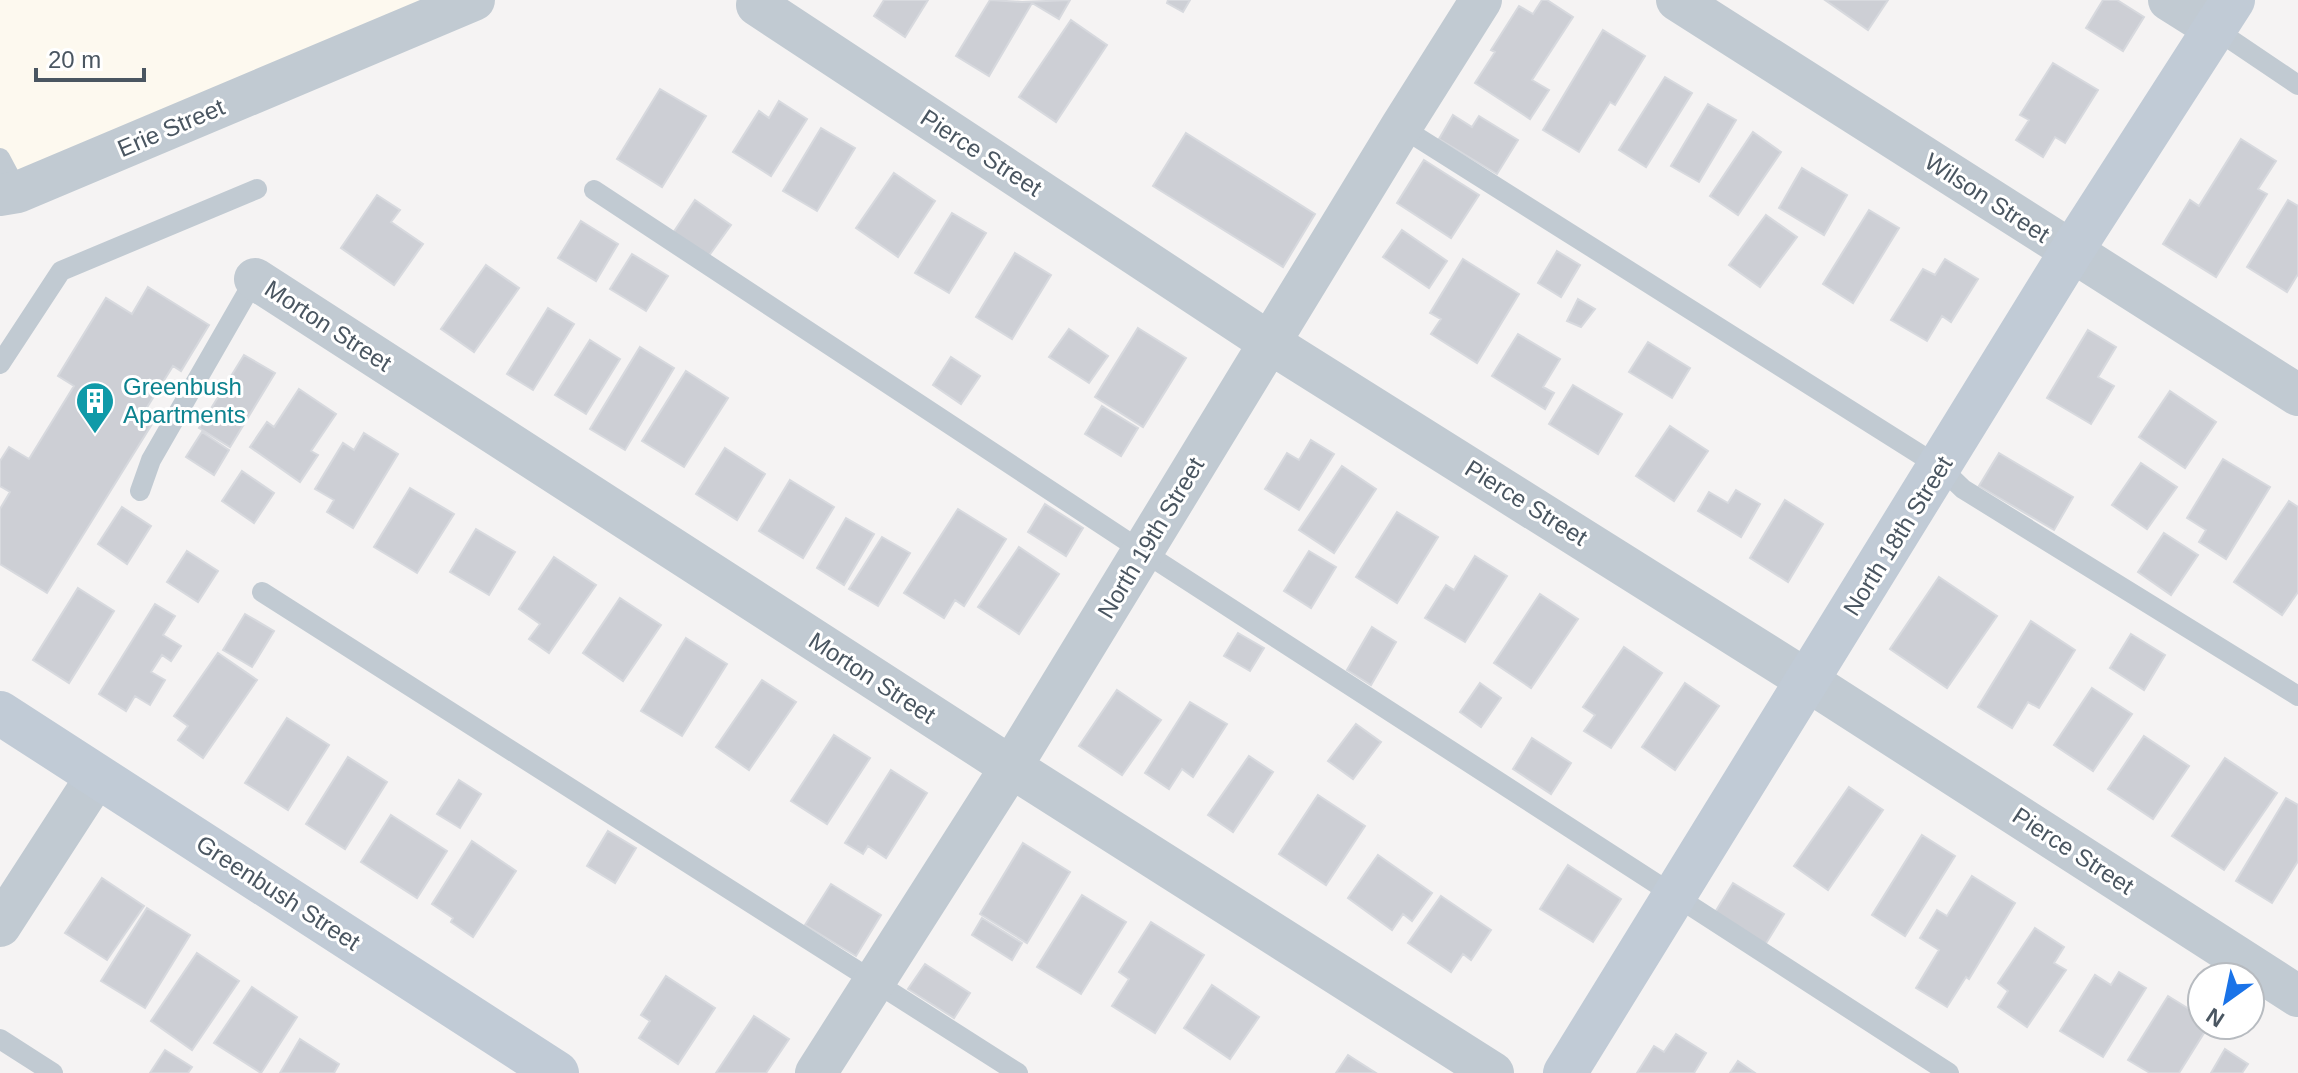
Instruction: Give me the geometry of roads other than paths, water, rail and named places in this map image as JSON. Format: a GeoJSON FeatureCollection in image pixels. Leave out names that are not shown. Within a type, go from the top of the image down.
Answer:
{"type":"FeatureCollection","features":[{"type":"Feature","properties":{"kind":"main road","name":"North 18th Street"},"geometry":{"type":"LineString","coordinates":[[1565,1073],[2071,252],[2224,14]]}},
{"type":"Feature","properties":{"kind":"main road","name":"Greenbush Street"},"geometry":{"type":"LineString","coordinates":[[0,713],[557,1073]]}},
{"type":"Feature","properties":{"kind":"street","name":"Erie Street"},"geometry":{"type":"LineString","coordinates":[[6,182],[474,0]]}},
{"type":"Feature","properties":{"kind":"street","name":"North 19th Street"},"geometry":{"type":"LineString","coordinates":[[816,1073],[1011,767],[1481,0]]}},
{"type":"Feature","properties":{"kind":"street","name":"Wilson Street"},"geometry":{"type":"LineString","coordinates":[[1677,0],[2298,395]]}},
{"type":"Feature","properties":{"kind":"street"},"geometry":{"type":"LineString","coordinates":[[2169,0],[2224,14]]}},
{"type":"Feature","properties":{"kind":"street","name":"Pierce Street"},"geometry":{"type":"LineString","coordinates":[[757,5],[1270,343],[1808,681],[2298,996]]}},
{"type":"Feature","properties":{"kind":"street","name":"Morton Street"},"geometry":{"type":"LineString","coordinates":[[255,279],[1011,767],[1493,1073]]}},
{"type":"Feature","properties":{"kind":"street"},"geometry":{"type":"LineString","coordinates":[[0,926],[97,776]]}},
{"type":"Feature","properties":{"kind":"lane"},"geometry":{"type":"LineString","coordinates":[[2224,14],[2298,85]]}},
{"type":"Feature","properties":{"kind":"lane"},"geometry":{"type":"LineString","coordinates":[[1401,127],[1940,467],[1963,489],[2298,696]]}},
{"type":"Feature","properties":{"kind":"lane"},"geometry":{"type":"LineString","coordinates":[[0,364],[61,271],[257,189]]}},
{"type":"Feature","properties":{"kind":"lane"},"geometry":{"type":"LineString","coordinates":[[594,190],[1142,551],[1949,1073]]}},
{"type":"Feature","properties":{"kind":"lane"},"geometry":{"type":"LineString","coordinates":[[140,491],[151,460],[255,279]]}},
{"type":"Feature","properties":{"kind":"lane"},"geometry":{"type":"LineString","coordinates":[[262,592],[1018,1073]]}},
{"type":"Feature","properties":{"kind":"lane"},"geometry":{"type":"LineString","coordinates":[[0,1039],[53,1073]]}},
{"type":"Feature","properties":{"kind":"place","name":"Greenbush Apartments"},"geometry":{"type":"Point","coordinates":[95,435]}}]}
